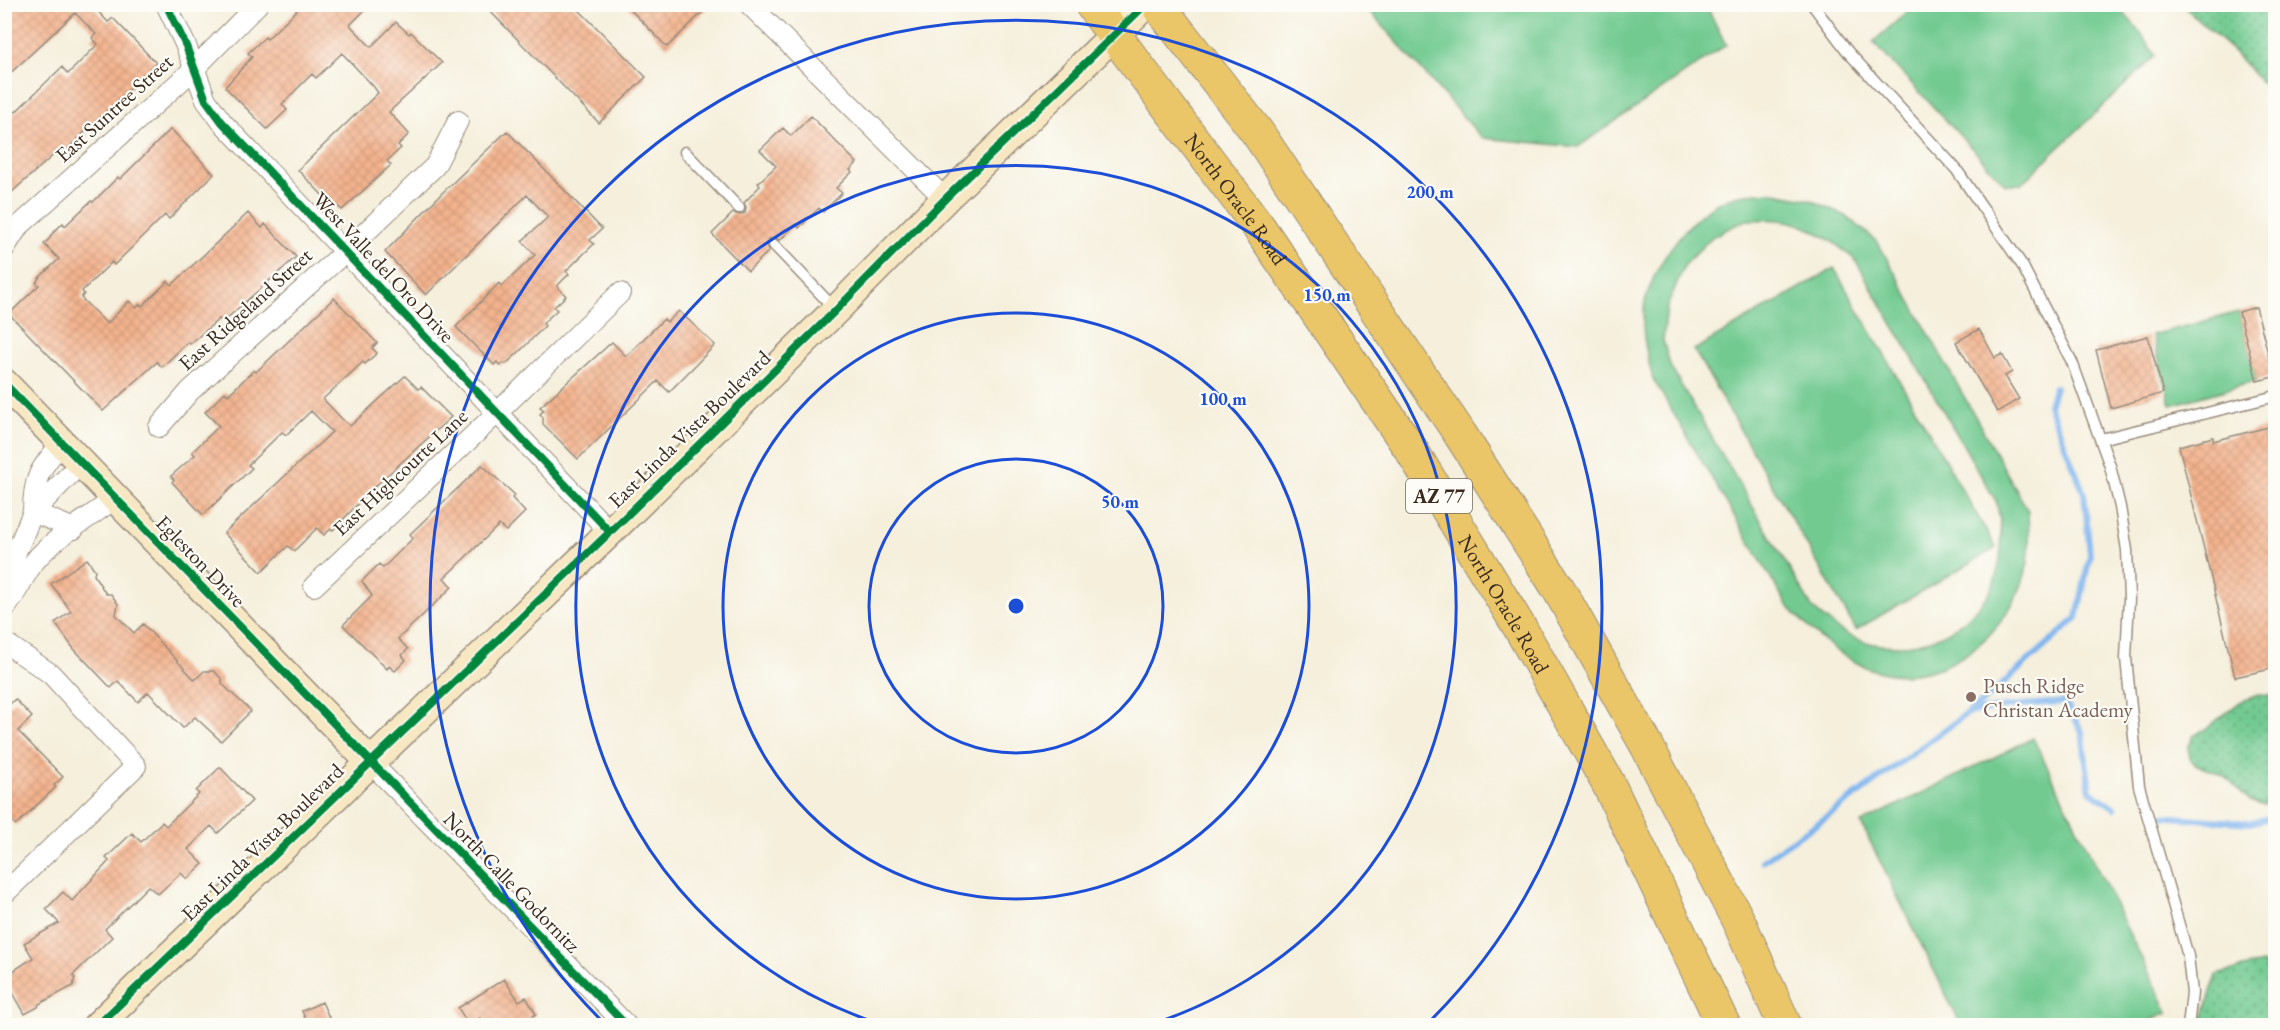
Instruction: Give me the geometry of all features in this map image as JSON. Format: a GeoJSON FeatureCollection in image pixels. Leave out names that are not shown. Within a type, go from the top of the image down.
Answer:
{"type":"FeatureCollection","features":[{"type":"Feature","properties":{"kind":"highway","name":"North Oracle Road"},"geometry":{"type":"LineString","coordinates":[[1091,4],[1258,226],[1412,451],[1520,628],[1608,783],[1724,1026]]}},
{"type":"Feature","properties":{"kind":"highway","name":"AZ 77"},"geometry":{"type":"LineString","coordinates":[[1157,4],[1257,132],[1460,434],[1558,588],[1658,767],[1740,924],[1785,1026]]}},
{"type":"Feature","properties":{"kind":"street","name":"West Valle del Oro Drive"},"geometry":{"type":"LineString","coordinates":[[166,4],[186,46],[206,100],[222,122],[610,531]]}},
{"type":"Feature","properties":{"kind":"street","name":"East Suntree Street"},"geometry":{"type":"LineString","coordinates":[[4,249],[18,227],[194,69],[258,4]]}},
{"type":"Feature","properties":{"kind":"street"},"geometry":{"type":"LineString","coordinates":[[749,4],[945,199]]}},
{"type":"Feature","properties":{"kind":"street","name":"East Linda Vista Boulevard"},"geometry":{"type":"LineString","coordinates":[[97,1026],[837,310],[945,199],[1146,4]]}},
{"type":"Feature","properties":{"kind":"street","name":"East Ridgeland Street"},"geometry":{"type":"LineString","coordinates":[[159,427],[190,391],[346,251],[435,166],[458,121]]}},
{"type":"Feature","properties":{"kind":"street","name":"East Highcourte Lane"},"geometry":{"type":"LineString","coordinates":[[314,586],[497,413],[620,292]]}},
{"type":"Feature","properties":{"kind":"street","name":"Egleston Drive"},"geometry":{"type":"LineString","coordinates":[[4,383],[371,763]]}},
{"type":"Feature","properties":{"kind":"street"},"geometry":{"type":"LineString","coordinates":[[33,512],[33,493],[41,467],[72,453]]}},
{"type":"Feature","properties":{"kind":"street"},"geometry":{"type":"LineString","coordinates":[[4,581],[33,512],[72,453]]}},
{"type":"Feature","properties":{"kind":"street"},"geometry":{"type":"LineString","coordinates":[[4,610],[34,563],[115,498]]}},
{"type":"Feature","properties":{"kind":"street"},"geometry":{"type":"LineString","coordinates":[[33,512],[74,530]]}},
{"type":"Feature","properties":{"kind":"street"},"geometry":{"type":"LineString","coordinates":[[4,642],[51,674],[136,766],[4,894]]}},
{"type":"Feature","properties":{"kind":"street","name":"North Calle Godornitz"},"geometry":{"type":"LineString","coordinates":[[371,763],[627,1026]]}},
{"type":"Feature","properties":{"kind":"lane"},"geometry":{"type":"LineString","coordinates":[[1812,4],[1848,52],[1956,169],[2022,265],[2072,362],[2101,439],[2110,466],[2127,550],[2129,598],[2126,658],[2139,786],[2188,956],[2192,993],[2188,1026]]}},
{"type":"Feature","properties":{"kind":"lane"},"geometry":{"type":"LineString","coordinates":[[685,153],[739,208]]}},
{"type":"Feature","properties":{"kind":"lane"},"geometry":{"type":"LineString","coordinates":[[774,246],[837,310]]}},
{"type":"Feature","properties":{"kind":"lane"},"geometry":{"type":"LineString","coordinates":[[2101,439],[2276,396]]}},
{"type":"Feature","properties":{"kind":"green space"},"geometry":{"type":"Polygon","coordinates":[[[2112,4],[2136,27],[2155,56],[2021,184],[2005,184],[1873,42],[1915,5],[2112,4]]]}},
{"type":"Feature","properties":{"kind":"green space"},"geometry":{"type":"Polygon","coordinates":[[[1364,5],[1706,5],[1726,45],[1578,147],[1482,138],[1364,5]]]}},
{"type":"Feature","properties":{"kind":"green space"},"geometry":{"type":"Polygon","coordinates":[[[2182,5],[2275,5],[2275,98],[2235,53],[2182,5]]]}},
{"type":"Feature","properties":{"kind":"green space"},"geometry":{"type":"Polygon","coordinates":[[[1770,192],[1811,200],[1846,216],[1877,241],[2028,511],[2028,562],[2020,589],[2007,613],[1989,635],[1967,654],[1942,667],[1916,674],[1889,674],[1850,659],[1830,646],[1803,623],[1787,605],[1653,379],[1644,340],[1643,311],[1650,287],[1666,256],[1688,227],[1715,205],[1734,196],[1770,192]],[[1746,220],[1713,236],[1685,264],[1667,307],[1663,341],[1671,368],[1813,609],[1840,631],[1866,642],[1883,645],[1900,646],[1917,643],[1948,631],[1975,610],[1990,592],[1995,581],[2001,548],[1997,503],[1856,261],[1840,247],[1811,229],[1779,220],[1746,220]]]}},
{"type":"Feature","properties":{"kind":"green space"},"geometry":{"type":"Polygon","coordinates":[[[1834,268],[1996,548],[1856,630],[1694,350],[1834,268]]]}},
{"type":"Feature","properties":{"kind":"green space"},"geometry":{"type":"Polygon","coordinates":[[[2239,312],[2257,381],[2171,405],[2152,335],[2239,312]]]}},
{"type":"Feature","properties":{"kind":"green space"},"geometry":{"type":"Polygon","coordinates":[[[2258,695],[2275,696],[2275,803],[2265,805],[2250,801],[2220,774],[2194,763],[2190,759],[2188,748],[2194,735],[2207,728],[2240,702],[2258,695]]]}},
{"type":"Feature","properties":{"kind":"green space"},"geometry":{"type":"Polygon","coordinates":[[[2033,738],[2168,1012],[2140,1025],[1961,1025],[1861,823],[2033,738]]]}},
{"type":"Feature","properties":{"kind":"green space"},"geometry":{"type":"Polygon","coordinates":[[[2262,963],[2270,967],[2275,988],[2275,1025],[2201,1025],[2216,975],[2262,963]]]}},
{"type":"Feature","properties":{"kind":"building"},"geometry":{"type":"Polygon","coordinates":[[[4,4],[91,4],[108,22],[113,18],[156,63],[65,151],[60,153],[58,151],[4,199],[4,123],[62,67],[68,74],[98,44],[92,38],[96,34],[75,13],[4,79],[4,4]]]}},
{"type":"Feature","properties":{"kind":"building"},"geometry":{"type":"Polygon","coordinates":[[[303,4],[371,4],[350,25],[371,47],[396,22],[409,34],[411,32],[442,63],[389,112],[409,134],[398,145],[401,148],[387,161],[391,165],[342,210],[333,206],[298,170],[378,93],[342,53],[316,78],[312,74],[282,104],[287,110],[267,129],[225,87],[252,57],[248,53],[265,37],[267,39],[303,4]]]}},
{"type":"Feature","properties":{"kind":"building"},"geometry":{"type":"Polygon","coordinates":[[[483,4],[573,4],[646,77],[599,123],[483,4]]]}},
{"type":"Feature","properties":{"kind":"building"},"geometry":{"type":"Polygon","coordinates":[[[625,4],[711,4],[667,47],[625,4]]]}},
{"type":"Feature","properties":{"kind":"building"},"geometry":{"type":"Polygon","coordinates":[[[811,116],[857,163],[850,170],[852,172],[836,188],[842,193],[823,212],[819,208],[799,228],[796,224],[780,240],[769,239],[767,243],[769,251],[748,271],[712,234],[733,213],[740,215],[745,213],[744,203],[760,186],[758,183],[776,166],[760,150],[783,128],[791,136],[811,116]]]}},
{"type":"Feature","properties":{"kind":"building"},"geometry":{"type":"Polygon","coordinates":[[[171,129],[214,174],[169,219],[165,215],[114,265],[112,262],[82,291],[84,294],[81,298],[107,324],[129,301],[136,308],[140,304],[142,306],[168,281],[172,285],[248,213],[262,228],[265,224],[296,257],[226,319],[222,321],[219,319],[190,344],[188,342],[162,367],[157,362],[103,411],[9,314],[39,285],[36,283],[39,278],[59,259],[44,244],[50,236],[63,223],[65,226],[91,201],[93,202],[118,177],[120,179],[171,129]]]}},
{"type":"Feature","properties":{"kind":"building"},"geometry":{"type":"Polygon","coordinates":[[[507,131],[602,229],[590,240],[594,244],[566,271],[569,274],[557,286],[566,296],[554,307],[557,310],[543,323],[545,326],[520,351],[506,364],[500,366],[497,362],[494,365],[456,327],[499,283],[502,286],[535,255],[522,241],[548,217],[527,195],[426,295],[385,252],[507,131]]]}},
{"type":"Feature","properties":{"kind":"building"},"geometry":{"type":"Polygon","coordinates":[[[334,298],[377,343],[372,348],[377,353],[365,364],[363,362],[323,399],[344,421],[350,426],[405,376],[418,389],[421,387],[451,417],[370,491],[333,530],[331,529],[324,535],[317,528],[294,551],[288,546],[261,572],[224,533],[332,432],[311,411],[286,435],[282,432],[248,465],[252,468],[203,515],[172,482],[174,480],[171,476],[195,455],[192,452],[219,426],[205,412],[225,392],[228,395],[254,370],[256,372],[334,298]]]}},
{"type":"Feature","properties":{"kind":"building"},"geometry":{"type":"Polygon","coordinates":[[[2256,307],[2274,377],[2257,381],[2239,312],[2256,307]]]}},
{"type":"Feature","properties":{"kind":"building"},"geometry":{"type":"Polygon","coordinates":[[[679,311],[715,345],[669,392],[658,381],[578,459],[543,424],[543,417],[540,414],[544,410],[540,407],[612,342],[626,356],[664,319],[667,322],[679,311]]]}},
{"type":"Feature","properties":{"kind":"building"},"geometry":{"type":"Polygon","coordinates":[[[1979,329],[1995,358],[2002,354],[2012,372],[2005,376],[2019,399],[1997,412],[1956,342],[1979,329]]]}},
{"type":"Feature","properties":{"kind":"building"},"geometry":{"type":"Polygon","coordinates":[[[2148,336],[2163,393],[2111,408],[2096,350],[2148,336]]]}},
{"type":"Feature","properties":{"kind":"building"},"geometry":{"type":"Polygon","coordinates":[[[2276,425],[2276,668],[2235,677],[2179,446],[2213,437],[2213,441],[2276,425]]]}},
{"type":"Feature","properties":{"kind":"building"},"geometry":{"type":"Polygon","coordinates":[[[482,465],[515,495],[512,498],[525,512],[506,531],[499,525],[444,578],[452,587],[398,639],[408,649],[402,655],[406,660],[395,671],[389,666],[387,669],[343,625],[372,596],[362,581],[379,564],[383,568],[413,538],[410,534],[482,465]]]}},
{"type":"Feature","properties":{"kind":"building"},"geometry":{"type":"Polygon","coordinates":[[[87,559],[106,594],[111,594],[118,604],[116,615],[134,633],[143,624],[195,680],[204,671],[214,671],[222,679],[222,684],[251,711],[221,741],[195,717],[183,728],[148,692],[138,702],[118,681],[111,688],[74,649],[55,623],[71,611],[51,584],[87,559]]]}},
{"type":"Feature","properties":{"kind":"building"},"geometry":{"type":"Polygon","coordinates":[[[15,699],[32,717],[18,731],[63,777],[54,785],[56,787],[16,825],[4,814],[4,710],[15,699]]]}},
{"type":"Feature","properties":{"kind":"building"},"geometry":{"type":"Polygon","coordinates":[[[220,767],[252,801],[218,833],[211,826],[188,849],[203,864],[187,879],[181,873],[158,894],[148,886],[105,929],[112,937],[73,975],[75,978],[73,986],[25,1014],[4,977],[33,958],[24,943],[59,923],[46,909],[63,892],[72,901],[109,861],[106,858],[132,833],[141,842],[162,822],[166,826],[199,794],[196,791],[220,767]]]}},
{"type":"Feature","properties":{"kind":"building"},"geometry":{"type":"Polygon","coordinates":[[[504,979],[519,1001],[526,997],[536,1014],[517,1026],[484,1026],[480,1018],[469,1025],[458,1008],[504,979]]]}},
{"type":"Feature","properties":{"kind":"building"},"geometry":{"type":"Polygon","coordinates":[[[322,1002],[333,1026],[308,1026],[302,1011],[322,1002]]]}},
{"type":"Feature","properties":{"kind":"waterway"},"geometry":{"type":"LineString","coordinates":[[1762,861],[1824,819],[1981,703],[2077,618],[2090,555],[2084,493],[2049,405],[2055,387]]}},
{"type":"Feature","properties":{"kind":"waterway"},"geometry":{"type":"LineString","coordinates":[[1971,712],[2065,702],[2082,732],[2090,791],[2115,808]]}},
{"type":"Feature","properties":{"kind":"waterway"},"geometry":{"type":"LineString","coordinates":[[2159,816],[2250,823],[2276,816]]}},
{"type":"Feature","properties":{"kind":"cycle path"},"geometry":{"type":"LineString","coordinates":[[166,4],[186,46],[206,100],[222,122],[610,532]]}},
{"type":"Feature","properties":{"kind":"cycle path"},"geometry":{"type":"LineString","coordinates":[[97,1026],[610,532],[836,310],[945,199],[1146,4]]}},
{"type":"Feature","properties":{"kind":"cycle path"},"geometry":{"type":"LineString","coordinates":[[4,383],[627,1026]]}},
{"type":"Feature","properties":{"kind":"place","name":"Pusch Ridge Christan Academy"},"geometry":{"type":"Point","coordinates":[1971,697]}}]}
